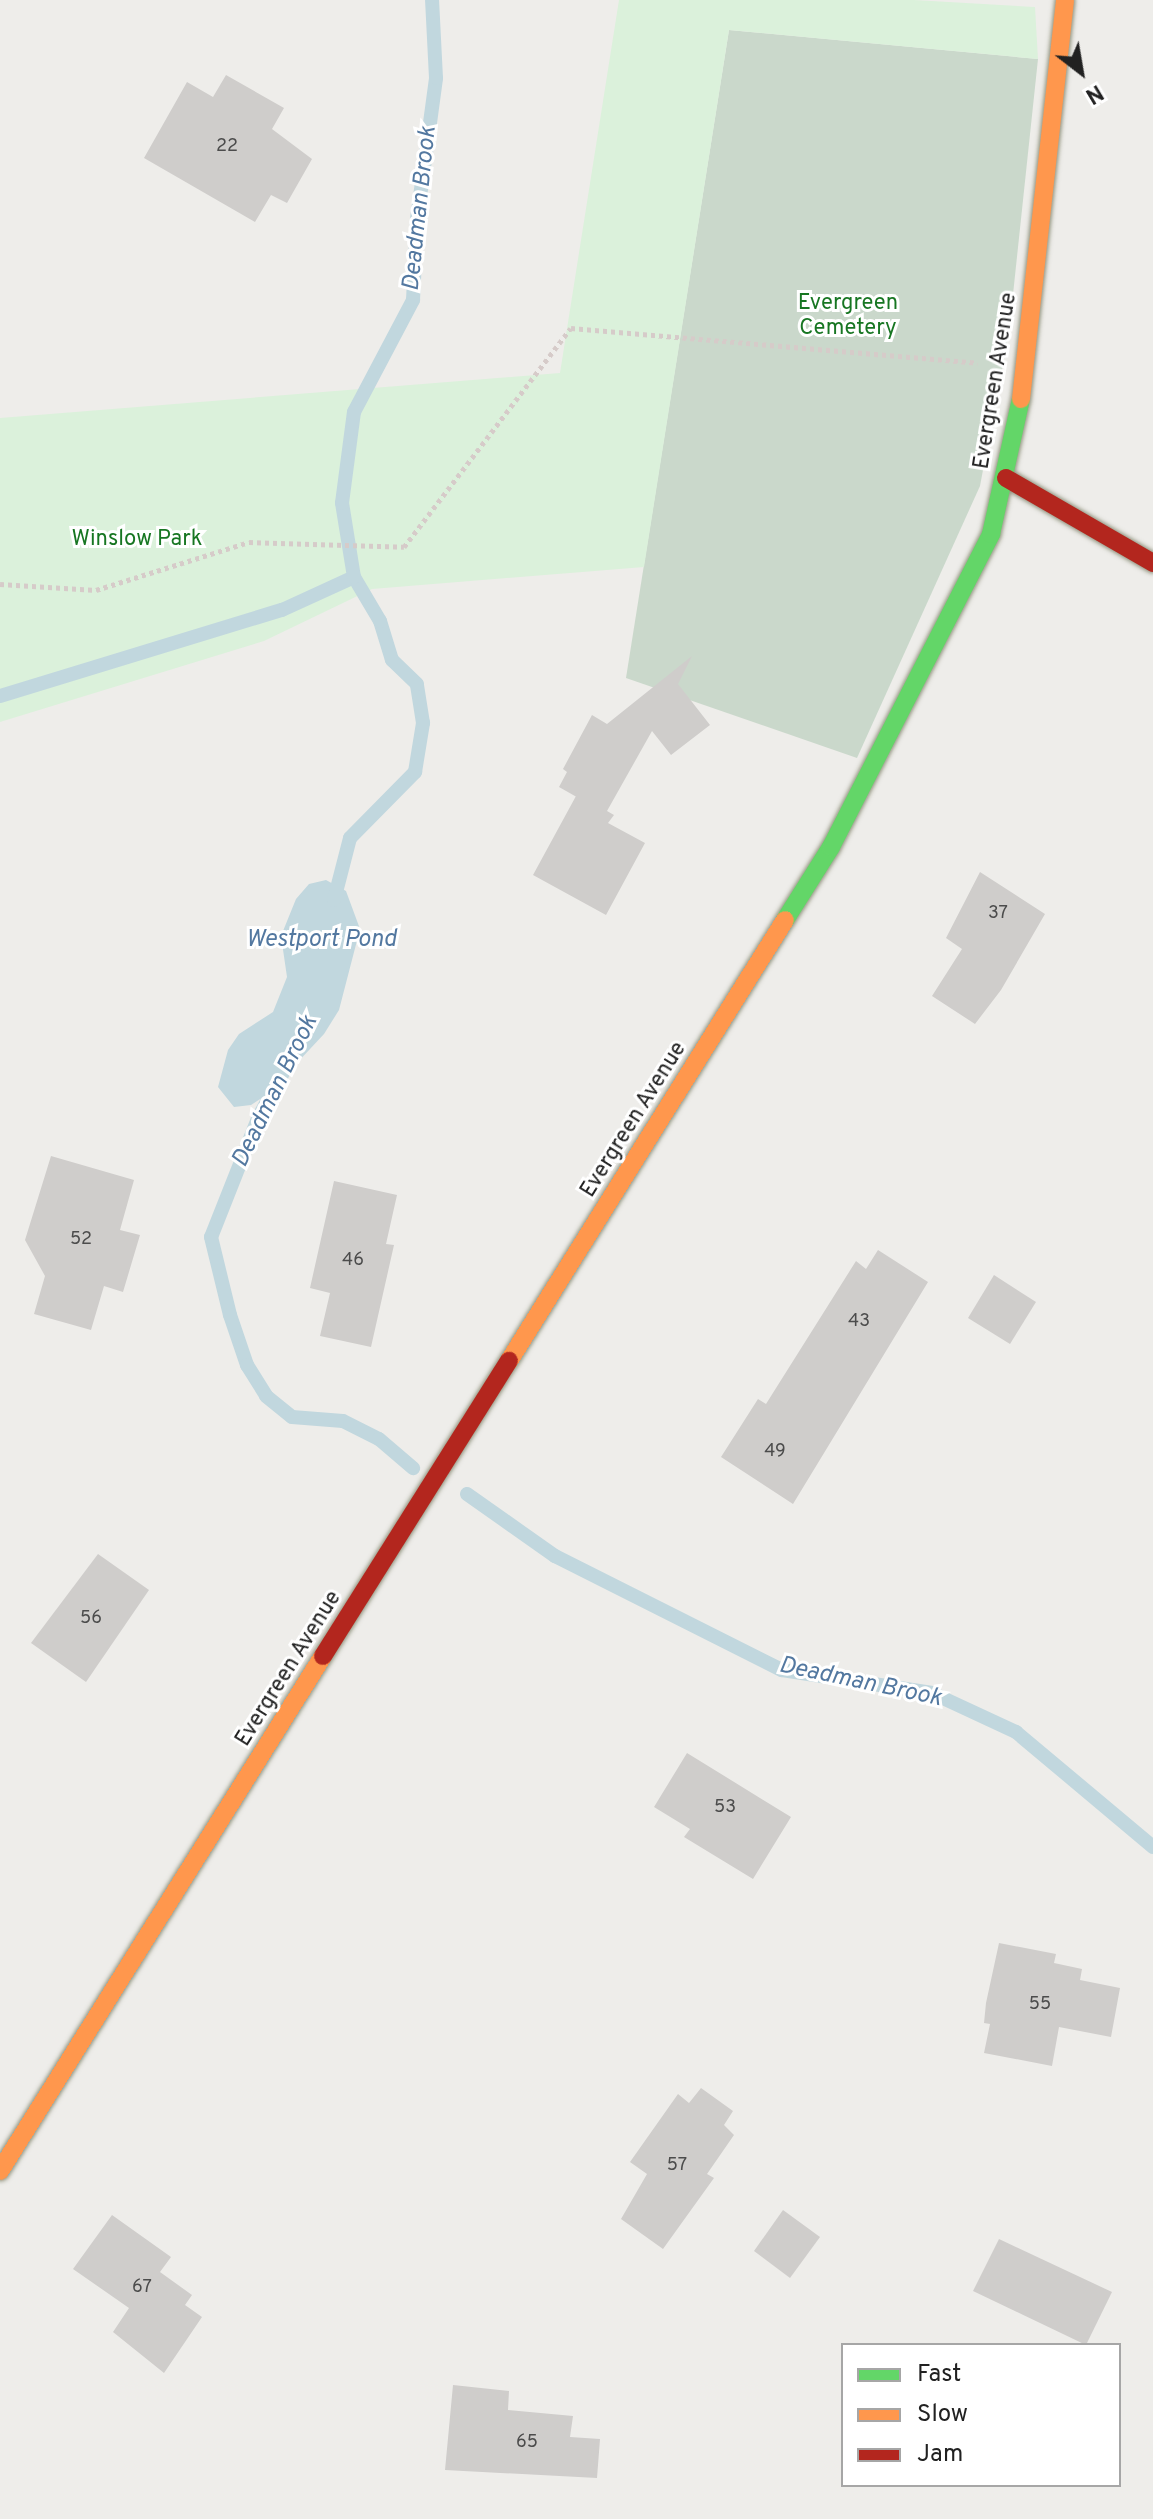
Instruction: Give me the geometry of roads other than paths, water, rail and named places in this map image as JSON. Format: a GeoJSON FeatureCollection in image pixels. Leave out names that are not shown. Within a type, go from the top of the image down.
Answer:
{"type":"FeatureCollection","features":[{"type":"Feature","properties":{"kind":"main road","name":"Evergreen Avenue"},"geometry":{"type":"LineString","coordinates":[[0,2171],[831,847],[991,534],[1006,478],[1026,367],[1065,0]]}},
{"type":"Feature","properties":{"kind":"main road"},"geometry":{"type":"LineString","coordinates":[[1006,478],[1153,563]]}},
{"type":"Feature","properties":{"kind":"water","name":"Westport Pond"},"geometry":{"type":"Polygon","coordinates":[[[326,880],[346,891],[360,929],[339,1010],[324,1034],[268,1094],[251,1105],[234,1107],[218,1087],[228,1050],[239,1034],[273,1012],[287,977],[281,936],[296,899],[309,884],[326,880]]]}},
{"type":"Feature","properties":{"kind":"waterway","name":"Deadman Brook"},"geometry":{"type":"LineString","coordinates":[[334,900],[350,838],[415,772],[423,723],[417,684],[392,660],[380,621],[354,577],[342,503],[354,412],[413,300],[417,219],[436,78],[432,0]]}},
{"type":"Feature","properties":{"kind":"waterway"},"geometry":{"type":"LineString","coordinates":[[0,696],[282,610],[354,577]]}},
{"type":"Feature","properties":{"kind":"waterway","name":"Deadman Brook"},"geometry":{"type":"LineString","coordinates":[[288,1064],[259,1116],[211,1237],[230,1315],[247,1365],[266,1396],[292,1417],[343,1421],[379,1439],[413,1468]]}},
{"type":"Feature","properties":{"kind":"waterway","name":"Deadman Brook"},"geometry":{"type":"LineString","coordinates":[[467,1494],[555,1556],[782,1670],[932,1693],[1016,1732],[1153,1847]]}},
{"type":"Feature","properties":{"kind":"park label","name":"Evergreen Cemetery"},"geometry":{"type":"Point","coordinates":[848,316]}},
{"type":"Feature","properties":{"kind":"park label","name":"Winslow Park"},"geometry":{"type":"Point","coordinates":[137,540]}}]}
